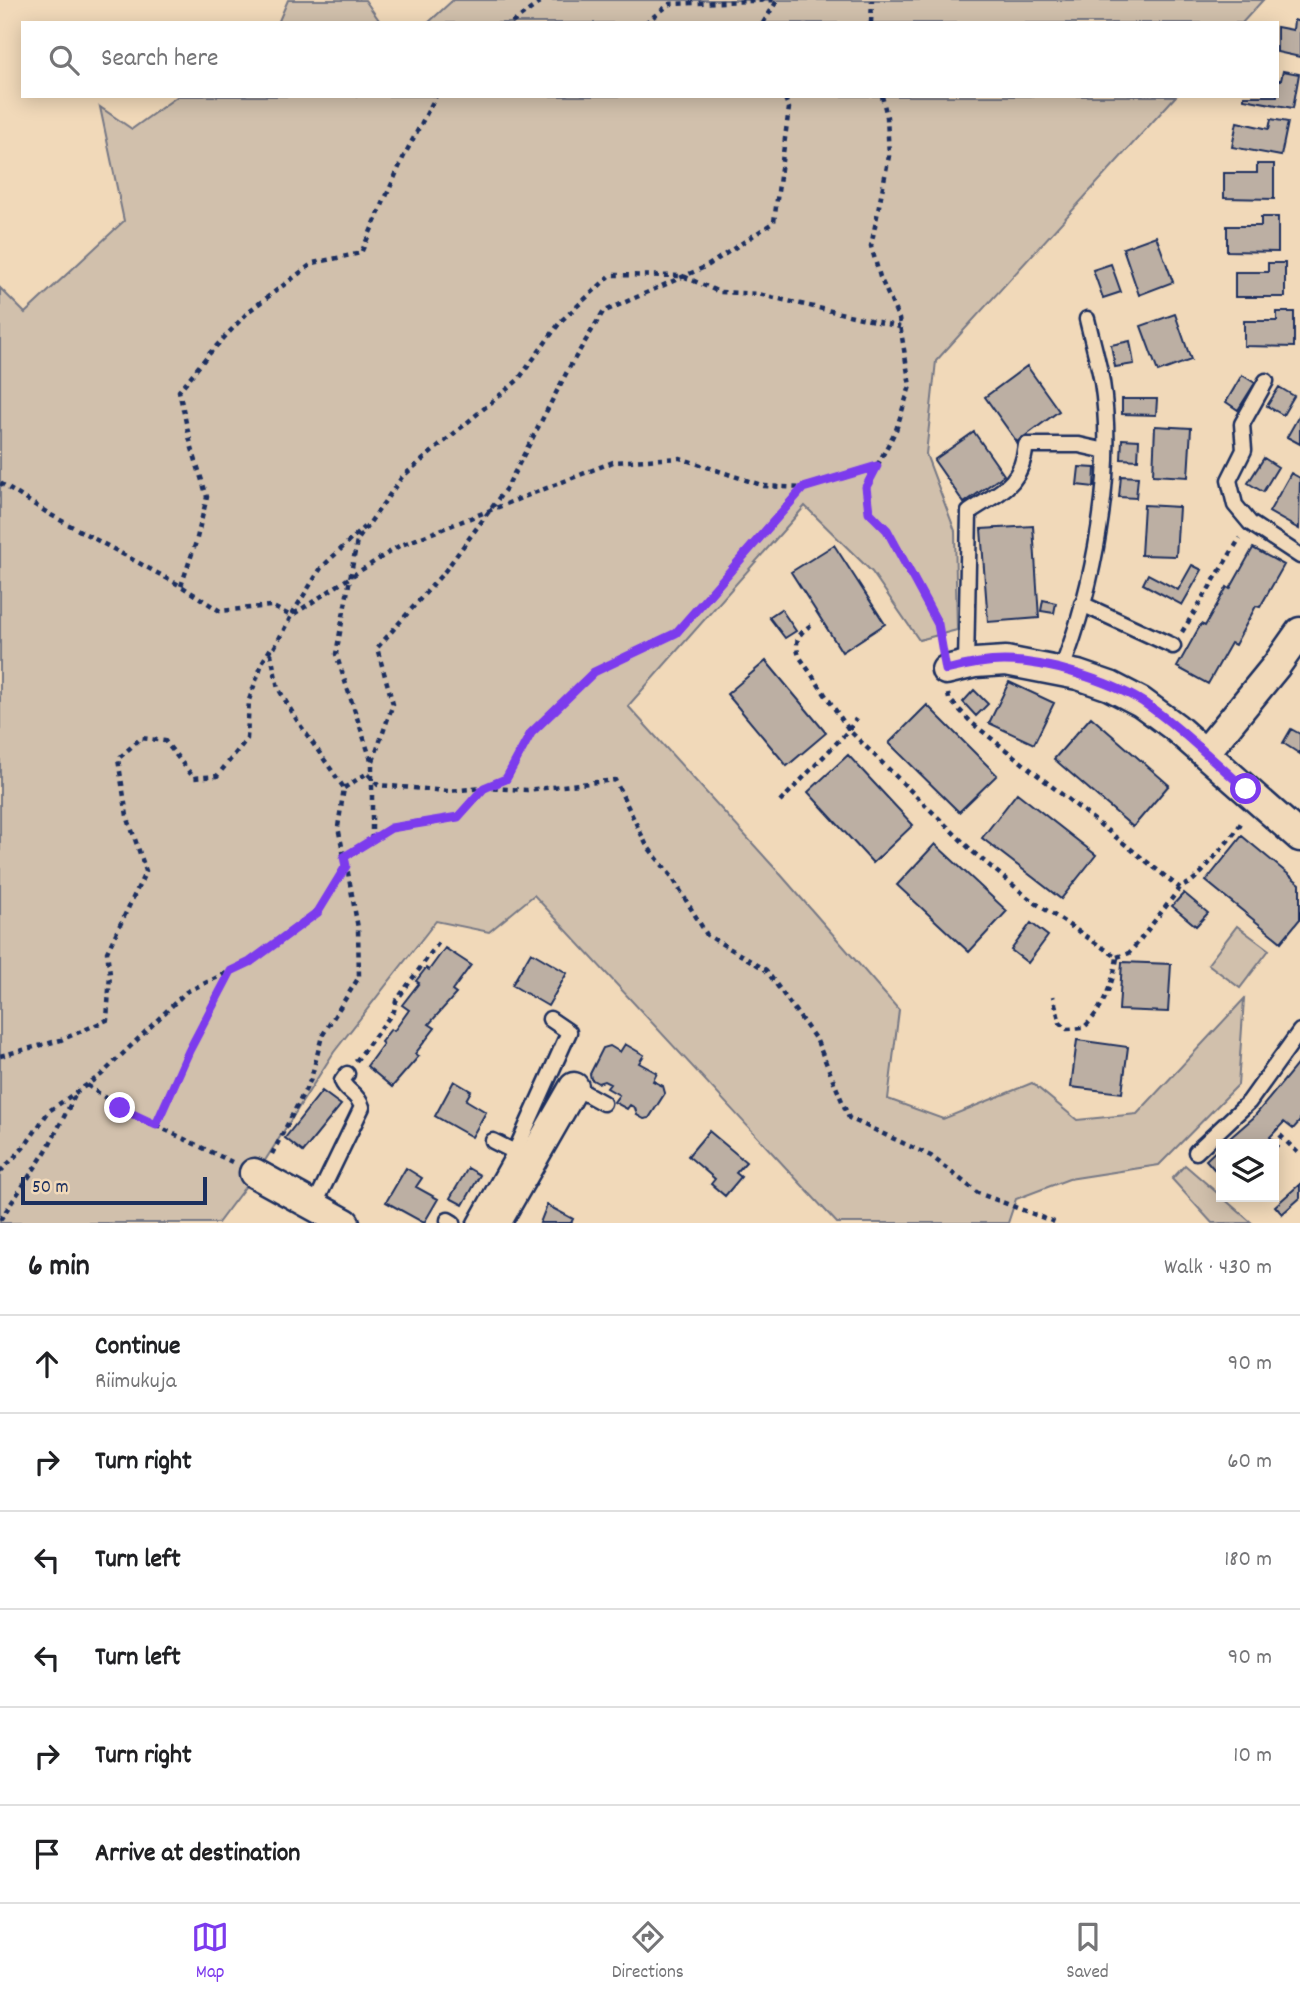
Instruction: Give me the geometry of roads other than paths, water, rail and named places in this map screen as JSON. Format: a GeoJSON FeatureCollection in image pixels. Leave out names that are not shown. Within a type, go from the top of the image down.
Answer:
{"type":"FeatureCollection","features":[{"type":"Feature","properties":{"kind":"street"},"geometry":{"type":"LineString","coordinates":[[1205,753],[1276,666],[1300,632]]}},
{"type":"Feature","properties":{"kind":"street"},"geometry":{"type":"LineString","coordinates":[[956,667],[1006,661],[1061,671],[1110,686],[1141,702],[1205,753],[1300,837]]}},
{"type":"Feature","properties":{"kind":"street"},"geometry":{"type":"LineString","coordinates":[[496,1223],[574,1087]]}},
{"type":"Feature","properties":{"kind":"street"},"geometry":{"type":"LineString","coordinates":[[266,1180],[345,1223]]}},
{"type":"Feature","properties":{"kind":"lane"},"geometry":{"type":"LineString","coordinates":[[1061,671],[1095,554],[1106,451],[1102,383],[1087,319]]}},
{"type":"Feature","properties":{"kind":"lane"},"geometry":{"type":"LineString","coordinates":[[1266,381],[1242,424],[1244,450],[1229,480],[1235,505],[1250,523],[1300,556]]}},
{"type":"Feature","properties":{"kind":"lane"},"geometry":{"type":"LineString","coordinates":[[956,667],[968,512],[1003,491],[1020,473],[1026,445],[1079,445],[1106,451]]}},
{"type":"Feature","properties":{"kind":"lane"},"geometry":{"type":"LineString","coordinates":[[1082,604],[1173,646]]}},
{"type":"Feature","properties":{"kind":"lane"},"geometry":{"type":"LineString","coordinates":[[475,1223],[515,1152],[569,1032],[550,1019]]}},
{"type":"Feature","properties":{"kind":"lane"},"geometry":{"type":"LineString","coordinates":[[1196,1152],[1249,1102],[1300,1031]]}},
{"type":"Feature","properties":{"kind":"lane"},"geometry":{"type":"LineString","coordinates":[[314,1206],[362,1107],[359,1098],[342,1082],[346,1074]]}},
{"type":"Feature","properties":{"kind":"lane"},"geometry":{"type":"LineString","coordinates":[[574,1087],[603,1103]]}},
{"type":"Feature","properties":{"kind":"lane"},"geometry":{"type":"LineString","coordinates":[[494,1141],[515,1152]]}}]}
